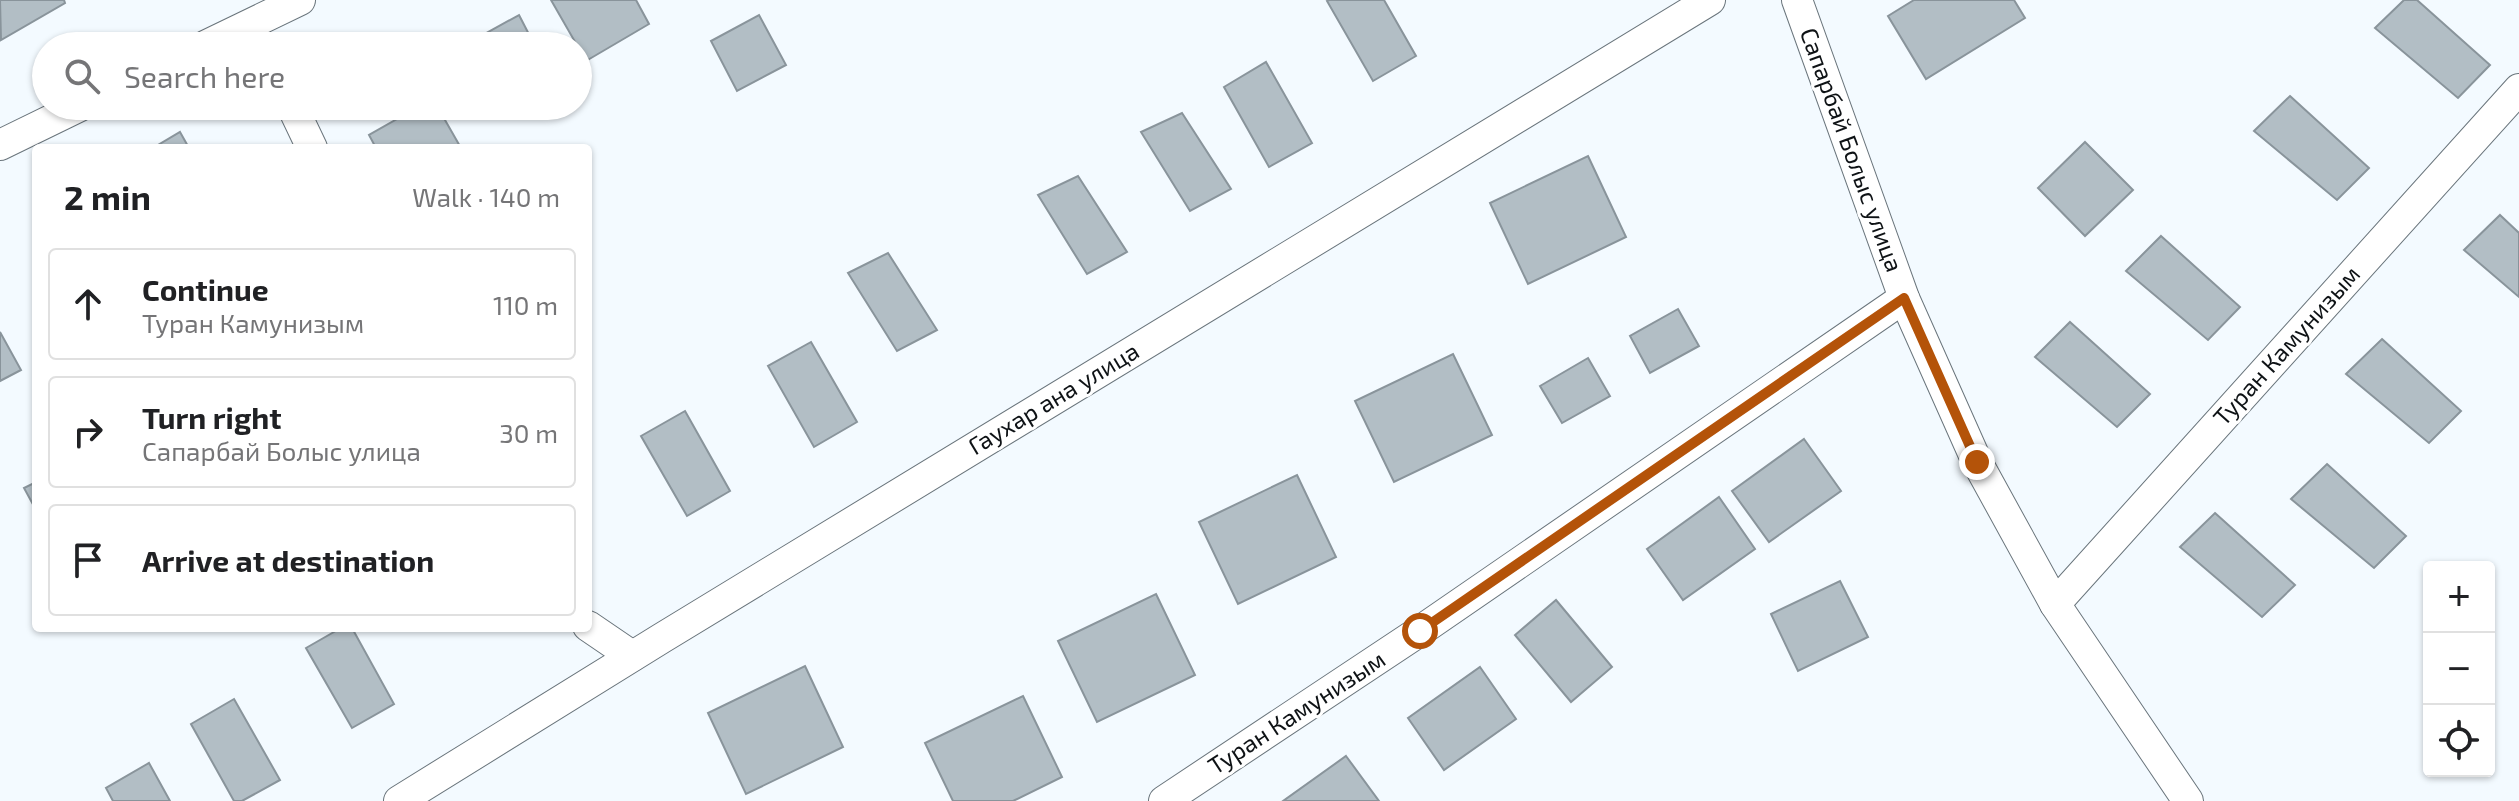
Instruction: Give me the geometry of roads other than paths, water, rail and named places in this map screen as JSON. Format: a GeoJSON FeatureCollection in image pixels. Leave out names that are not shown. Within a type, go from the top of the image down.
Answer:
{"type":"FeatureCollection","features":[{"type":"Feature","properties":{"kind":"street"},"geometry":{"type":"LineString","coordinates":[[260,32],[300,0]]}},
{"type":"Feature","properties":{"kind":"street","name":"Гаухар ана улица"},"geometry":{"type":"LineString","coordinates":[[399,801],[1710,0]]}},
{"type":"Feature","properties":{"kind":"street","name":"Сапарбай Болыс улица"},"geometry":{"type":"LineString","coordinates":[[1797,0],[1904,298],[1977,462],[2055,604],[2188,801]]}},
{"type":"Feature","properties":{"kind":"street","name":"Туран Камунизым"},"geometry":{"type":"LineString","coordinates":[[2055,604],[2519,89]]}},
{"type":"Feature","properties":{"kind":"street"},"geometry":{"type":"LineString","coordinates":[[0,145],[51,120]]}},
{"type":"Feature","properties":{"kind":"street"},"geometry":{"type":"LineString","coordinates":[[299,120],[310,144]]}},
{"type":"Feature","properties":{"kind":"street","name":"Туран Камунизым"},"geometry":{"type":"LineString","coordinates":[[1164,801],[1420,631],[1904,298]]}},
{"type":"Feature","properties":{"kind":"street"},"geometry":{"type":"LineString","coordinates":[[592,629],[632,656]]}}]}
